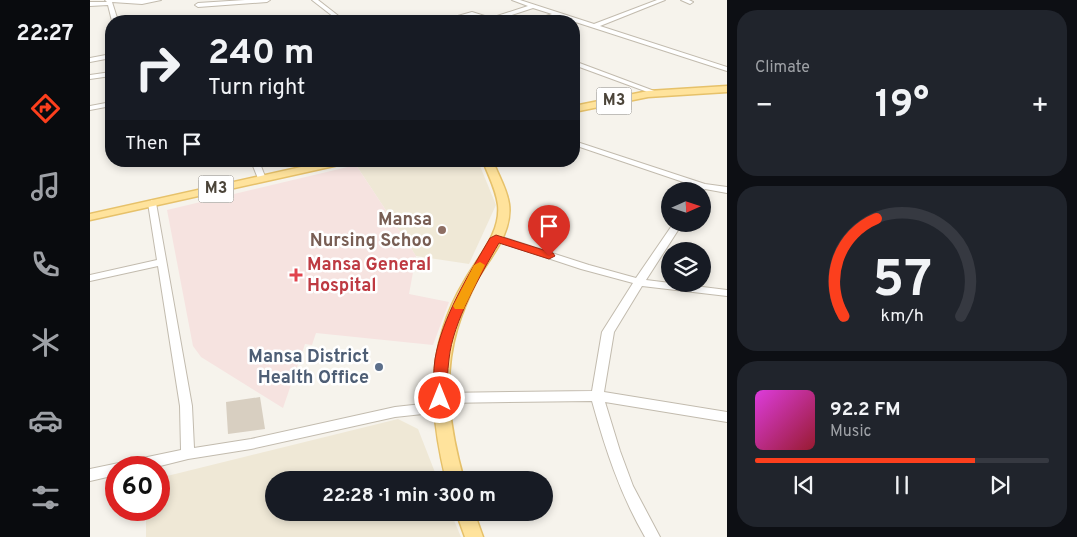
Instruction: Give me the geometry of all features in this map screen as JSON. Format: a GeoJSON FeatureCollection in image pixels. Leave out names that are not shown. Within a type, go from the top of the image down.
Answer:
{"type":"FeatureCollection","features":[{"type":"Feature","properties":{"kind":"main road","name":"M3"},"geometry":{"type":"LineString","coordinates":[[580,109],[656,93],[727,89]]}},
{"type":"Feature","properties":{"kind":"main road","name":"M3"},"geometry":{"type":"LineString","coordinates":[[90,217],[316,167]]}},
{"type":"Feature","properties":{"kind":"main road"},"geometry":{"type":"LineString","coordinates":[[452,471],[441,403],[442,358],[452,324],[467,288],[502,225],[504,203],[490,167]]}},
{"type":"Feature","properties":{"kind":"main road"},"geometry":{"type":"LineString","coordinates":[[468,521],[474,537]]}},
{"type":"Feature","properties":{"kind":"street"},"geometry":{"type":"LineString","coordinates":[[90,4],[109,1],[142,2],[158,0]]}},
{"type":"Feature","properties":{"kind":"street"},"geometry":{"type":"LineString","coordinates":[[198,5],[267,0]]}},
{"type":"Feature","properties":{"kind":"street"},"geometry":{"type":"LineString","coordinates":[[315,0],[334,15]]}},
{"type":"Feature","properties":{"kind":"street"},"geometry":{"type":"LineString","coordinates":[[515,0],[560,15]]}},
{"type":"Feature","properties":{"kind":"street"},"geometry":{"type":"LineString","coordinates":[[594,26],[662,0]]}},
{"type":"Feature","properties":{"kind":"street"},"geometry":{"type":"LineString","coordinates":[[684,0],[690,2]]}},
{"type":"Feature","properties":{"kind":"street"},"geometry":{"type":"LineString","coordinates":[[109,1],[113,15]]}},
{"type":"Feature","properties":{"kind":"street"},"geometry":{"type":"LineString","coordinates":[[507,15],[533,6]]}},
{"type":"Feature","properties":{"kind":"street"},"geometry":{"type":"LineString","coordinates":[[580,21],[727,68]]}},
{"type":"Feature","properties":{"kind":"street"},"geometry":{"type":"LineString","coordinates":[[90,60],[105,57]]}},
{"type":"Feature","properties":{"kind":"street"},"geometry":{"type":"LineString","coordinates":[[580,65],[656,93]]}},
{"type":"Feature","properties":{"kind":"street"},"geometry":{"type":"LineString","coordinates":[[91,75],[105,74]]}},
{"type":"Feature","properties":{"kind":"street"},"geometry":{"type":"LineString","coordinates":[[90,108],[105,105]]}},
{"type":"Feature","properties":{"kind":"street"},"geometry":{"type":"LineString","coordinates":[[580,145],[683,182]]}},
{"type":"Feature","properties":{"kind":"street"},"geometry":{"type":"LineString","coordinates":[[257,167],[262,179]]}},
{"type":"Feature","properties":{"kind":"street"},"geometry":{"type":"LineString","coordinates":[[711,189],[727,190]]}},
{"type":"Feature","properties":{"kind":"street"},"geometry":{"type":"LineString","coordinates":[[152,204],[186,406],[188,454]]}},
{"type":"Feature","properties":{"kind":"street"},"geometry":{"type":"LineString","coordinates":[[652,537],[636,513],[616,464],[597,396],[608,332],[672,232]]}},
{"type":"Feature","properties":{"kind":"street"},"geometry":{"type":"LineString","coordinates":[[496,238],[585,267],[639,282],[727,293]]}},
{"type":"Feature","properties":{"kind":"street"},"geometry":{"type":"LineString","coordinates":[[90,278],[162,262]]}},
{"type":"Feature","properties":{"kind":"street"},"geometry":{"type":"LineString","coordinates":[[170,458],[250,444],[441,403],[597,396],[727,417]]}},
{"type":"Feature","properties":{"kind":"street"},"geometry":{"type":"LineString","coordinates":[[90,475],[105,472]]}},
{"type":"Feature","properties":{"kind":"shaded area","name":"Mansa General Hospital"},"geometry":{"type":"Polygon","coordinates":[[[348,167],[357,167],[416,256],[409,294],[449,302],[433,345],[316,333],[312,345],[305,344],[283,408],[201,357],[193,346],[167,210],[348,167]]]}},
{"type":"Feature","properties":{"kind":"shaded area","name":"Mansa Nursing Schoo"},"geometry":{"type":"Polygon","coordinates":[[[357,167],[480,167],[496,205],[469,264],[416,256],[357,167]]]}},
{"type":"Feature","properties":{"kind":"shaded area"},"geometry":{"type":"Polygon","coordinates":[[[398,419],[418,429],[434,471],[265,471],[265,521],[454,521],[461,537],[146,537],[146,521],[170,521],[170,475],[398,419]]]}},
{"type":"Feature","properties":{"kind":"building"},"geometry":{"type":"Polygon","coordinates":[[[260,397],[265,429],[228,434],[226,402],[260,397]]]}},
{"type":"Feature","properties":{"kind":"slow traffic"},"geometry":{"type":"LineString","coordinates":[[459,306],[480,265]]}},
{"type":"Feature","properties":{"kind":"place","name":"Mansa Nursing Schoo"},"geometry":{"type":"Point","coordinates":[442,230]}},
{"type":"Feature","properties":{"kind":"place","name":"Mansa General Hospital"},"geometry":{"type":"Point","coordinates":[296,275]}},
{"type":"Feature","properties":{"kind":"place","name":"Mansa District Health Office"},"geometry":{"type":"Point","coordinates":[379,367]}},
{"type":"Feature","properties":{"kind":"route"},"geometry":{"type":"LineString","coordinates":[[440,398],[442,358],[452,324],[467,288],[496,238],[549,256]]}}]}
